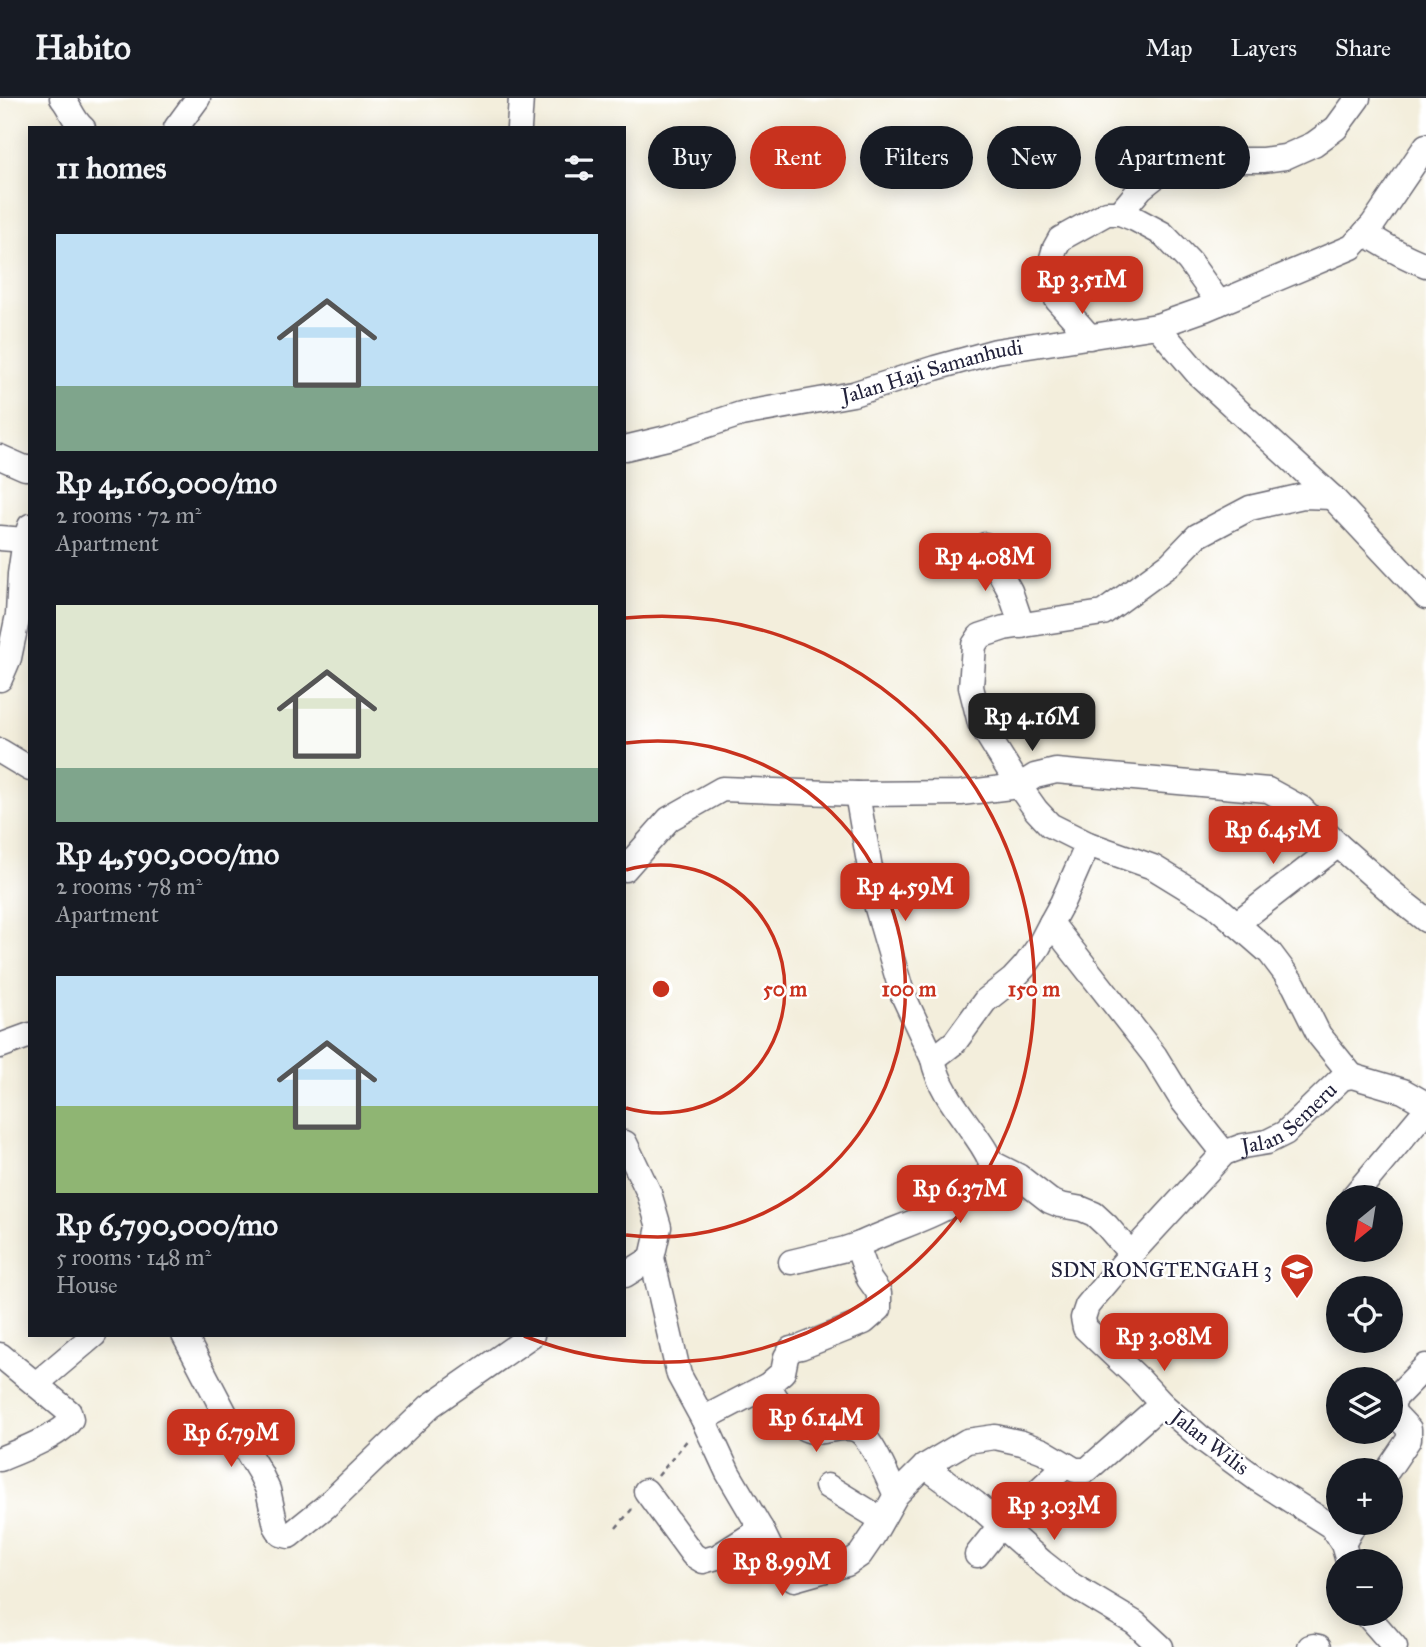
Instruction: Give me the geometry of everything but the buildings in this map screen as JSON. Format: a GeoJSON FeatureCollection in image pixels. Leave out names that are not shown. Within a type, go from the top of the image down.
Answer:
{"type":"FeatureCollection","features":[{"type":"Feature","properties":{"kind":"street"},"geometry":{"type":"LineString","coordinates":[[62,98],[81,126]]}},
{"type":"Feature","properties":{"kind":"street"},"geometry":{"type":"LineString","coordinates":[[177,126],[198,98]]}},
{"type":"Feature","properties":{"kind":"street"},"geometry":{"type":"LineString","coordinates":[[519,126],[521,98]]}},
{"type":"Feature","properties":{"kind":"street"},"geometry":{"type":"LineString","coordinates":[[1120,213],[1141,188],[1165,169],[1200,160],[1285,158],[1314,144],[1336,128],[1357,98]]}},
{"type":"Feature","properties":{"kind":"street","name":"Jalan Haji Samanhudi"},"geometry":{"type":"LineString","coordinates":[[626,448],[671,437],[741,414],[853,394],[996,351],[1157,326],[1219,303],[1352,247],[1373,224],[1426,146]]}},
{"type":"Feature","properties":{"kind":"street"},"geometry":{"type":"LineString","coordinates":[[1090,337],[1057,300],[1052,258],[1060,239],[1107,213],[1120,213],[1163,234],[1189,261],[1219,303]]}},
{"type":"Feature","properties":{"kind":"street"},"geometry":{"type":"LineString","coordinates":[[1365,233],[1411,260],[1426,265]]}},
{"type":"Feature","properties":{"kind":"street"},"geometry":{"type":"LineString","coordinates":[[1157,326],[1198,374],[1332,497],[1426,597]]}},
{"type":"Feature","properties":{"kind":"street"},"geometry":{"type":"LineString","coordinates":[[0,457],[28,468]]}},
{"type":"Feature","properties":{"kind":"street"},"geometry":{"type":"LineString","coordinates":[[1332,497],[1303,496],[1250,508],[1197,536],[1170,564],[1103,612],[1004,628],[980,636],[974,645],[971,687],[980,723],[1018,786],[1050,825],[1088,844],[1153,867],[1215,905],[1270,953],[1294,985],[1319,1035],[1352,1076]]}},
{"type":"Feature","properties":{"kind":"street"},"geometry":{"type":"LineString","coordinates":[[0,538],[28,533],[20,574],[18,615],[9,658],[0,679]]}},
{"type":"Feature","properties":{"kind":"street"},"geometry":{"type":"LineString","coordinates":[[985,545],[1010,591],[1022,626]]}},
{"type":"Feature","properties":{"kind":"street"},"geometry":{"type":"LineString","coordinates":[[0,751],[28,768]]}},
{"type":"Feature","properties":{"kind":"street"},"geometry":{"type":"LineString","coordinates":[[626,868],[668,819],[722,789],[857,794],[961,793],[1018,786],[1035,776],[1056,771],[1268,790],[1301,808],[1338,845],[1426,920]]}},
{"type":"Feature","properties":{"kind":"street"},"geometry":{"type":"LineString","coordinates":[[791,1262],[860,1244],[951,1204],[970,1191],[993,1168],[983,1146],[936,1074],[933,1059],[902,993],[881,920],[857,794]]}},
{"type":"Feature","properties":{"kind":"street"},"geometry":{"type":"LineString","coordinates":[[933,1059],[955,1042],[985,1001],[1025,966],[1062,903],[1088,844]]}},
{"type":"Feature","properties":{"kind":"street"},"geometry":{"type":"LineString","coordinates":[[1236,923],[1338,845]]}},
{"type":"Feature","properties":{"kind":"street"},"geometry":{"type":"LineString","coordinates":[[1051,923],[1155,1055],[1182,1100],[1224,1153]]}},
{"type":"Feature","properties":{"kind":"street"},"geometry":{"type":"LineString","coordinates":[[0,1046],[28,1036]]}},
{"type":"Feature","properties":{"kind":"street","name":"Jalan Semeru"},"geometry":{"type":"LineString","coordinates":[[1224,1153],[1267,1142],[1284,1133],[1342,1078],[1352,1076],[1403,1091],[1426,1107]]}},
{"type":"Feature","properties":{"kind":"street"},"geometry":{"type":"LineString","coordinates":[[1363,1185],[1426,1107]]}},
{"type":"Feature","properties":{"kind":"street"},"geometry":{"type":"LineString","coordinates":[[626,1145],[649,1193],[659,1227],[652,1258],[679,1375],[781,1570],[794,1579],[847,1564],[860,1555],[896,1496],[925,1466],[967,1441],[995,1437],[1022,1443],[1043,1451],[1075,1470],[1087,1471],[1162,1404]]}},
{"type":"Feature","properties":{"kind":"street","name":"Jalan Wilis"},"geometry":{"type":"LineString","coordinates":[[1224,1153],[1131,1254],[1087,1307],[1083,1318],[1085,1328],[1162,1404],[1226,1457],[1331,1526],[1343,1549]]}},
{"type":"Feature","properties":{"kind":"street"},"geometry":{"type":"LineString","coordinates":[[992,1163],[1018,1176],[1050,1201],[1094,1213],[1131,1254]]}},
{"type":"Feature","properties":{"kind":"street"},"geometry":{"type":"LineString","coordinates":[[703,1419],[768,1385],[783,1372],[791,1349],[864,1322],[879,1309],[879,1293],[869,1279],[860,1254],[860,1244]]}},
{"type":"Feature","properties":{"kind":"street"},"geometry":{"type":"LineString","coordinates":[[626,1274],[652,1258]]}},
{"type":"Feature","properties":{"kind":"street"},"geometry":{"type":"LineString","coordinates":[[36,1384],[92,1337]]}},
{"type":"Feature","properties":{"kind":"street"},"geometry":{"type":"LineString","coordinates":[[185,1337],[230,1423],[260,1473],[268,1490],[276,1526],[281,1534],[289,1536],[325,1507],[430,1406],[529,1337]]}},
{"type":"Feature","properties":{"kind":"street"},"geometry":{"type":"LineString","coordinates":[[0,1355],[69,1412],[71,1419],[68,1426],[58,1432],[0,1459]]}},
{"type":"Feature","properties":{"kind":"street"},"geometry":{"type":"LineString","coordinates":[[1396,1458],[1409,1438],[1409,1429],[1393,1412],[1393,1400],[1426,1366]]}},
{"type":"Feature","properties":{"kind":"street"},"geometry":{"type":"LineString","coordinates":[[768,1385],[795,1422],[808,1430],[820,1432],[855,1429],[868,1438],[896,1496]]}},
{"type":"Feature","properties":{"kind":"street"},"geometry":{"type":"LineString","coordinates":[[977,1555],[1000,1526],[1066,1465]]}},
{"type":"Feature","properties":{"kind":"street"},"geometry":{"type":"LineString","coordinates":[[925,1466],[975,1503],[1070,1584],[1135,1623],[1161,1647]]}},
{"type":"Feature","properties":{"kind":"street"},"geometry":{"type":"LineString","coordinates":[[827,1486],[881,1519]]}},
{"type":"Feature","properties":{"kind":"street"},"geometry":{"type":"LineString","coordinates":[[646,1491],[694,1555],[703,1561],[717,1557],[761,1529]]}},
{"type":"Feature","properties":{"kind":"street"},"geometry":{"type":"LineString","coordinates":[[1377,1626],[1395,1647]]}},
{"type":"Feature","properties":{"kind":"street"},"geometry":{"type":"LineString","coordinates":[[1310,1647],[1319,1647]]}},
{"type":"Feature","properties":{"kind":"path"},"geometry":{"type":"LineString","coordinates":[[616,1528],[703,1419]]}},
{"type":"Feature","properties":{"kind":"place","name":"SDN RONGTENGAH 3"},"geometry":{"type":"Point","coordinates":[1297,1300]}}]}
